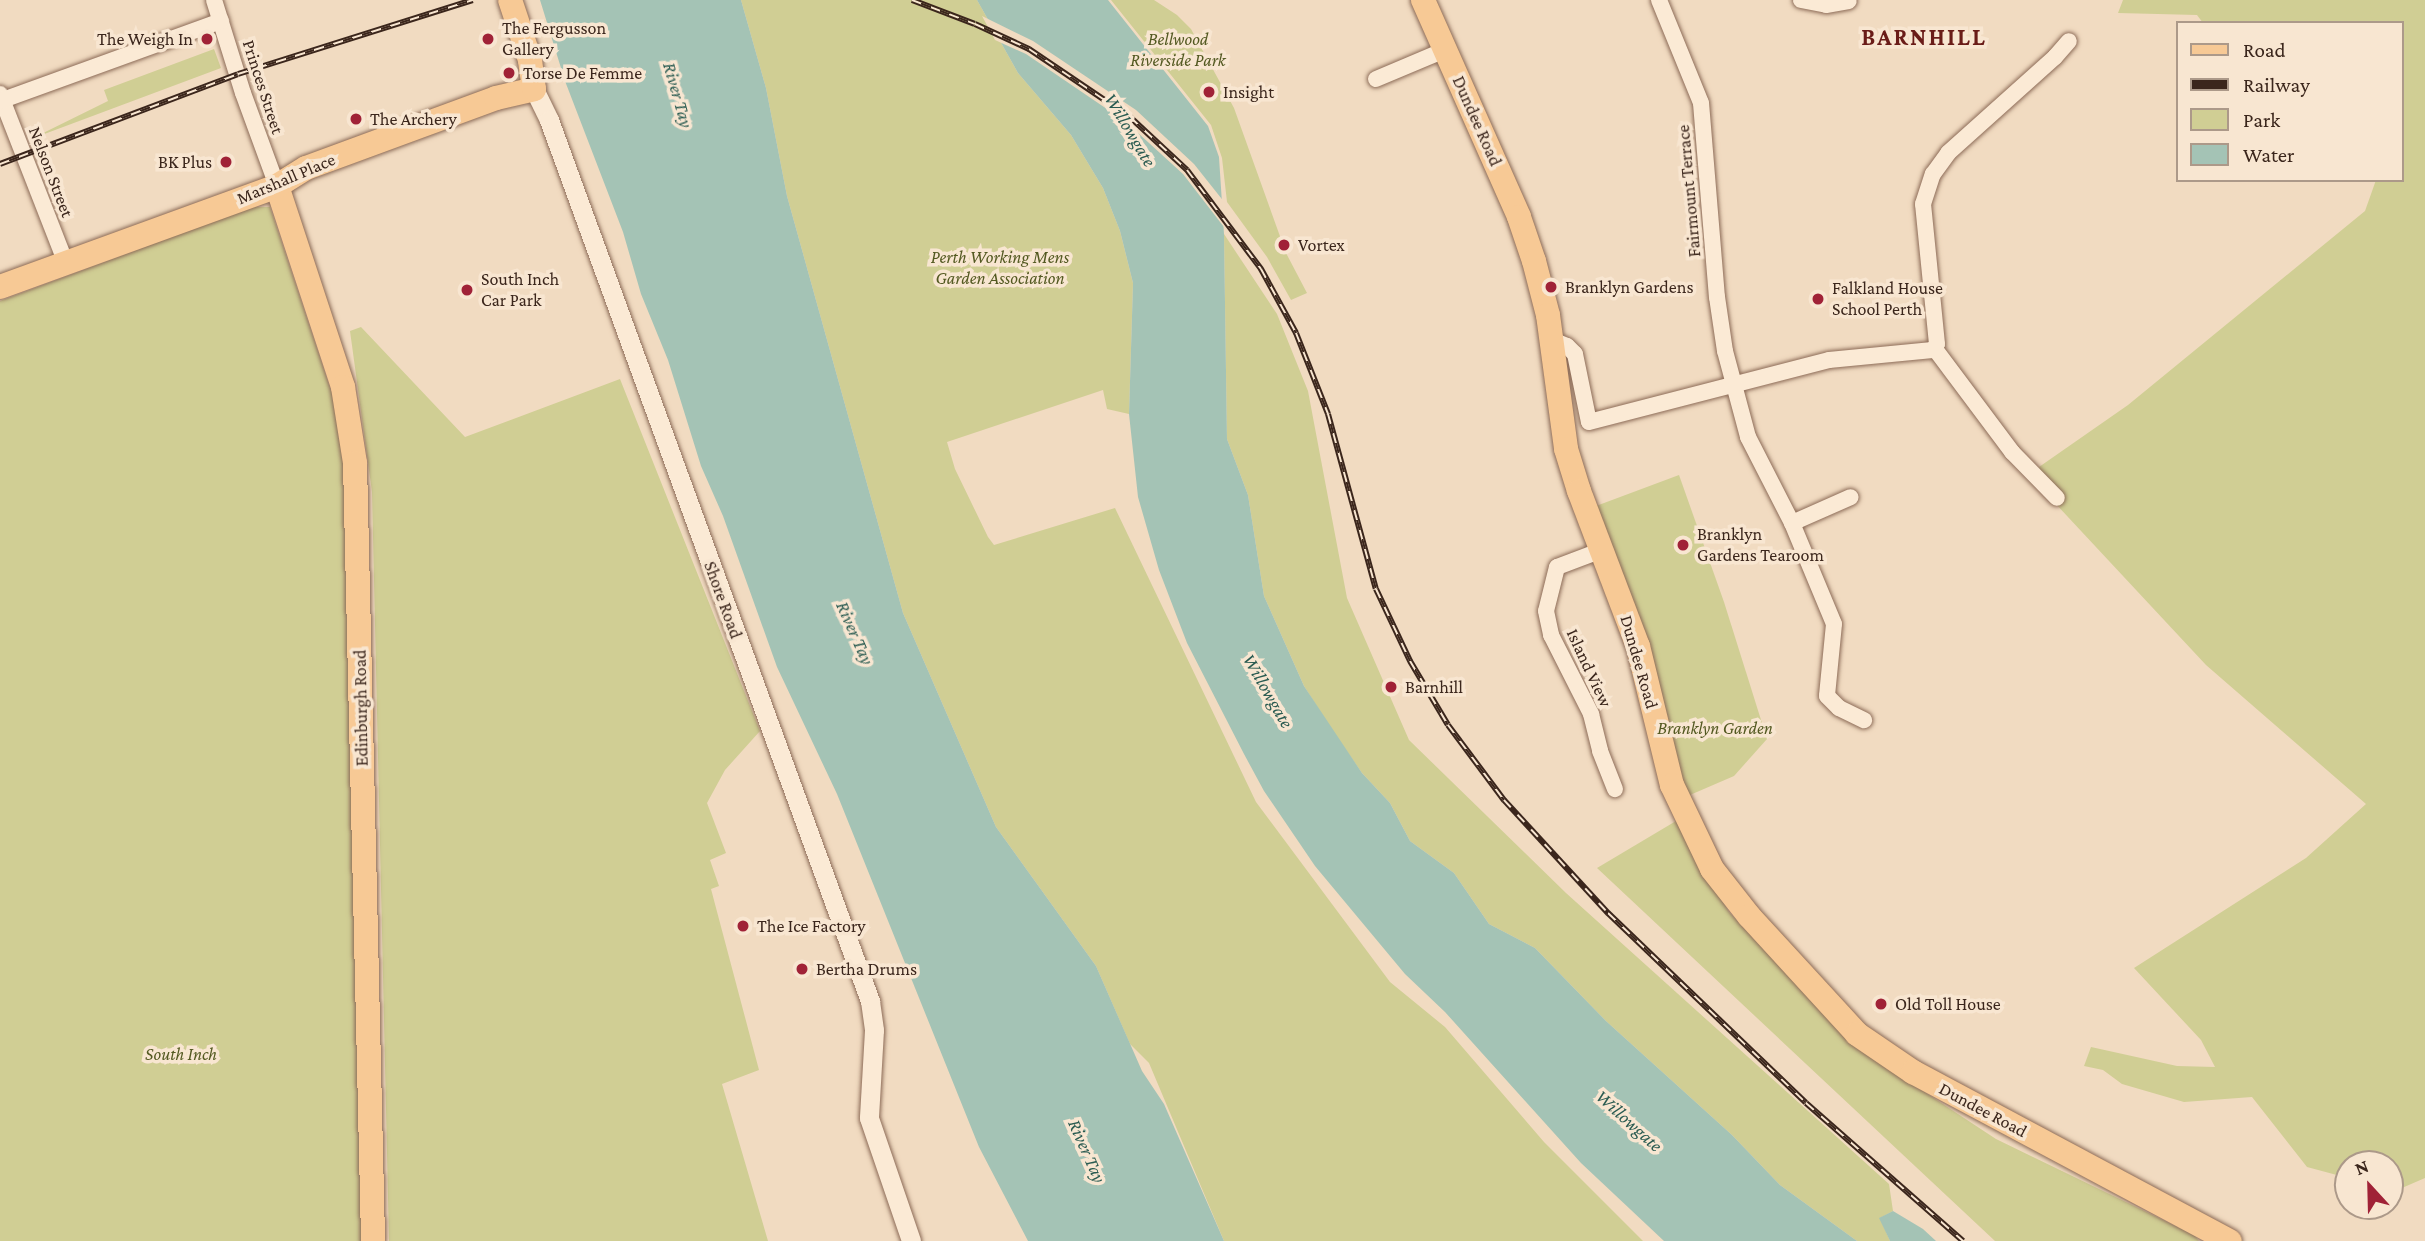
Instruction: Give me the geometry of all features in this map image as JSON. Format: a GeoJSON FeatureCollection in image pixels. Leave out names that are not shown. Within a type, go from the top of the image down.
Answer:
{"type":"FeatureCollection","features":[{"type":"Feature","properties":{"kind":"main road"},"geometry":{"type":"LineString","coordinates":[[510,0],[530,60],[534,89]]}},
{"type":"Feature","properties":{"kind":"main road","name":"Dundee Road"},"geometry":{"type":"LineString","coordinates":[[1423,0],[1519,218],[1541,282],[1552,340],[1566,449],[1638,646],[1672,785],[1712,869],[1749,916],[1857,1034],[1913,1072],[2230,1241]]}},
{"type":"Feature","properties":{"kind":"main road","name":"Marshall Place"},"geometry":{"type":"LineString","coordinates":[[0,287],[277,186],[306,168],[496,98],[534,89]]}},
{"type":"Feature","properties":{"kind":"main road","name":"Edinburgh Road"},"geometry":{"type":"LineString","coordinates":[[277,186],[343,387],[355,463],[373,1241]]}},
{"type":"Feature","properties":{"kind":"street","name":"Princes Street"},"geometry":{"type":"LineString","coordinates":[[214,0],[243,93],[277,186]]}},
{"type":"Feature","properties":{"kind":"street","name":"Fairmount Terrace"},"geometry":{"type":"LineString","coordinates":[[1659,0],[1701,103],[1717,297],[1725,351],[1748,437],[1792,523],[1834,624],[1827,696],[1839,708],[1864,720]]}},
{"type":"Feature","properties":{"kind":"street"},"geometry":{"type":"LineString","coordinates":[[1801,0],[1826,5],[1849,1]]}},
{"type":"Feature","properties":{"kind":"street"},"geometry":{"type":"LineString","coordinates":[[1,99],[221,21]]}},
{"type":"Feature","properties":{"kind":"street"},"geometry":{"type":"LineString","coordinates":[[2057,498],[2012,452],[1935,349],[1923,204],[1933,174],[1948,153],[2055,57],[2069,41]]}},
{"type":"Feature","properties":{"kind":"street"},"geometry":{"type":"LineString","coordinates":[[1376,79],[1445,50]]}},
{"type":"Feature","properties":{"kind":"street","name":"Shore Road"},"geometry":{"type":"LineString","coordinates":[[534,89],[549,120],[870,1001],[874,1030],[869,1118],[911,1241]]}},
{"type":"Feature","properties":{"kind":"street","name":"Nelson Street"},"geometry":{"type":"LineString","coordinates":[[1,99],[66,263]]}},
{"type":"Feature","properties":{"kind":"street"},"geometry":{"type":"LineString","coordinates":[[1552,340],[1567,346],[1575,354],[1589,422],[1829,360],[1935,349]]}},
{"type":"Feature","properties":{"kind":"street"},"geometry":{"type":"LineString","coordinates":[[1792,523],[1851,497]]}},
{"type":"Feature","properties":{"kind":"street","name":"Island View"},"geometry":{"type":"LineString","coordinates":[[1602,550],[1557,567],[1546,611],[1551,635],[1591,714],[1600,751],[1615,789]]}},
{"type":"Feature","properties":{"kind":"green space","name":"Perth Working Mens Garden Association"},"geometry":{"type":"Polygon","coordinates":[[[741,0],[977,0],[1018,73],[1071,135],[1103,188],[1120,231],[1133,283],[1129,414],[1107,409],[1103,390],[947,442],[955,469],[988,537],[994,545],[1115,508],[1256,802],[1390,982],[1445,1027],[1544,1142],[1643,1241],[1224,1241],[1149,1063],[1130,1044],[1096,966],[996,827],[903,613],[787,196],[766,88],[741,0]]]}},
{"type":"Feature","properties":{"kind":"green space","name":"Bellwood Riverside Park"},"geometry":{"type":"Polygon","coordinates":[[[1111,0],[1154,0],[1177,15],[1191,29],[1234,108],[1286,253],[1307,293],[1291,300],[1267,257],[1227,202],[1222,158],[1211,125],[1111,0]]]}},
{"type":"Feature","properties":{"kind":"green space"},"geometry":{"type":"Polygon","coordinates":[[[2123,0],[2425,0],[2425,1178],[2404,1187],[2404,1150],[2334,1150],[2334,1174],[2307,1167],[2252,1097],[2184,1102],[2122,1084],[2103,1070],[2084,1066],[2091,1047],[2177,1066],[2215,1067],[2201,1040],[2134,968],[2306,858],[2366,804],[2206,665],[2054,502],[2039,467],[2128,405],[2365,211],[2375,182],[2404,182],[2404,21],[2202,21],[2197,15],[2118,13],[2123,0]]]}},
{"type":"Feature","properties":{"kind":"green space"},"geometry":{"type":"Polygon","coordinates":[[[214,49],[221,68],[31,139],[108,101],[104,90],[214,49]]]}},
{"type":"Feature","properties":{"kind":"green space","name":"South Inch"},"geometry":{"type":"Polygon","coordinates":[[[252,207],[270,207],[355,463],[363,1241],[0,1241],[0,301],[252,207]]]}},
{"type":"Feature","properties":{"kind":"green space"},"geometry":{"type":"Polygon","coordinates":[[[1224,234],[1277,314],[1308,391],[1347,598],[1409,740],[1566,893],[1889,1184],[1893,1211],[1880,1218],[1890,1241],[1857,1241],[1780,1185],[1732,1135],[1606,1021],[1535,948],[1489,924],[1454,873],[1410,841],[1390,803],[1362,773],[1332,730],[1304,686],[1264,596],[1248,495],[1227,439],[1224,234]]]}},
{"type":"Feature","properties":{"kind":"green space"},"geometry":{"type":"Polygon","coordinates":[[[361,327],[465,437],[620,379],[760,731],[725,770],[707,803],[726,853],[710,860],[719,886],[711,889],[759,1070],[722,1084],[768,1241],[389,1241],[372,492],[350,331],[361,327]]]}},
{"type":"Feature","properties":{"kind":"green space","name":"Branklyn Garden"},"geometry":{"type":"Polygon","coordinates":[[[1679,475],[1724,602],[1767,739],[1734,776],[1683,798],[1596,506],[1679,475]]]}},
{"type":"Feature","properties":{"kind":"green space"},"geometry":{"type":"Polygon","coordinates":[[[1676,821],[1729,912],[1850,1043],[1996,1139],[2194,1235],[2199,1241],[1995,1241],[1597,868],[1676,821]]]}},
{"type":"Feature","properties":{"kind":"water","name":"River Tay"},"geometry":{"type":"Polygon","coordinates":[[[540,0],[741,0],[766,88],[787,196],[903,613],[996,827],[1096,966],[1142,1071],[1164,1104],[1224,1241],[1028,1241],[979,1147],[837,794],[777,667],[723,516],[701,466],[668,360],[641,294],[623,232],[565,81],[540,0]]]}},
{"type":"Feature","properties":{"kind":"water","name":"Willowgate"},"geometry":{"type":"Polygon","coordinates":[[[977,0],[1108,0],[1208,126],[1219,157],[1224,234],[1227,439],[1248,495],[1264,596],[1304,686],[1362,773],[1390,803],[1410,841],[1454,873],[1489,924],[1535,948],[1606,1021],[1732,1135],[1780,1185],[1857,1241],[1664,1241],[1581,1163],[1445,1012],[1405,974],[1315,866],[1264,791],[1244,754],[1187,643],[1159,570],[1138,497],[1129,414],[1133,283],[1120,231],[1103,188],[1071,135],[1018,73],[977,0]]]}},
{"type":"Feature","properties":{"kind":"water"},"geometry":{"type":"Polygon","coordinates":[[[1893,1211],[1923,1229],[1936,1241],[1890,1241],[1879,1218],[1893,1211]]]}},
{"type":"Feature","properties":{"kind":"pier"},"geometry":{"type":"Polygon","coordinates":[[[982,16],[1033,41],[1136,110],[1194,164],[1225,203],[1227,231],[1183,174],[1126,122],[1026,54],[995,40],[982,16]]]}},
{"type":"Feature","properties":{"kind":"railway"},"geometry":{"type":"LineString","coordinates":[[0,164],[238,74],[473,0]]}},
{"type":"Feature","properties":{"kind":"railway"},"geometry":{"type":"LineString","coordinates":[[912,0],[975,24],[1029,49],[1130,117],[1187,170],[1261,269],[1296,333],[1328,414],[1376,589],[1410,661],[1448,725],[1504,800],[1608,913],[1806,1103],[1963,1241]]}},
{"type":"Feature","properties":{"kind":"place","name":"The Weigh In"},"geometry":{"type":"Point","coordinates":[207,39]}},
{"type":"Feature","properties":{"kind":"place","name":"The Fergusson Gallery"},"geometry":{"type":"Point","coordinates":[488,39]}},
{"type":"Feature","properties":{"kind":"place","name":"Torse De Femme"},"geometry":{"type":"Point","coordinates":[509,73]}},
{"type":"Feature","properties":{"kind":"place","name":"Insight"},"geometry":{"type":"Point","coordinates":[1209,92]}},
{"type":"Feature","properties":{"kind":"place","name":"The Archery"},"geometry":{"type":"Point","coordinates":[356,119]}},
{"type":"Feature","properties":{"kind":"place","name":"BK Plus"},"geometry":{"type":"Point","coordinates":[226,162]}},
{"type":"Feature","properties":{"kind":"place","name":"Vortex"},"geometry":{"type":"Point","coordinates":[1284,245]}},
{"type":"Feature","properties":{"kind":"place","name":"Branklyn Gardens"},"geometry":{"type":"Point","coordinates":[1551,287]}},
{"type":"Feature","properties":{"kind":"place","name":"South Inch Car Park"},"geometry":{"type":"Point","coordinates":[467,290]}},
{"type":"Feature","properties":{"kind":"place","name":"Falkland House School Perth"},"geometry":{"type":"Point","coordinates":[1818,299]}},
{"type":"Feature","properties":{"kind":"place","name":"Branklyn Gardens Tearoom"},"geometry":{"type":"Point","coordinates":[1683,545]}},
{"type":"Feature","properties":{"kind":"place","name":"Barnhill"},"geometry":{"type":"Point","coordinates":[1391,687]}},
{"type":"Feature","properties":{"kind":"place","name":"The Ice Factory"},"geometry":{"type":"Point","coordinates":[743,926]}},
{"type":"Feature","properties":{"kind":"place","name":"Bertha Drums"},"geometry":{"type":"Point","coordinates":[802,969]}},
{"type":"Feature","properties":{"kind":"place","name":"Old Toll House"},"geometry":{"type":"Point","coordinates":[1881,1004]}},
{"type":"Feature","properties":{"kind":"district","name":"BARNHILL"},"geometry":{"type":"Point","coordinates":[1924,37]}}]}
